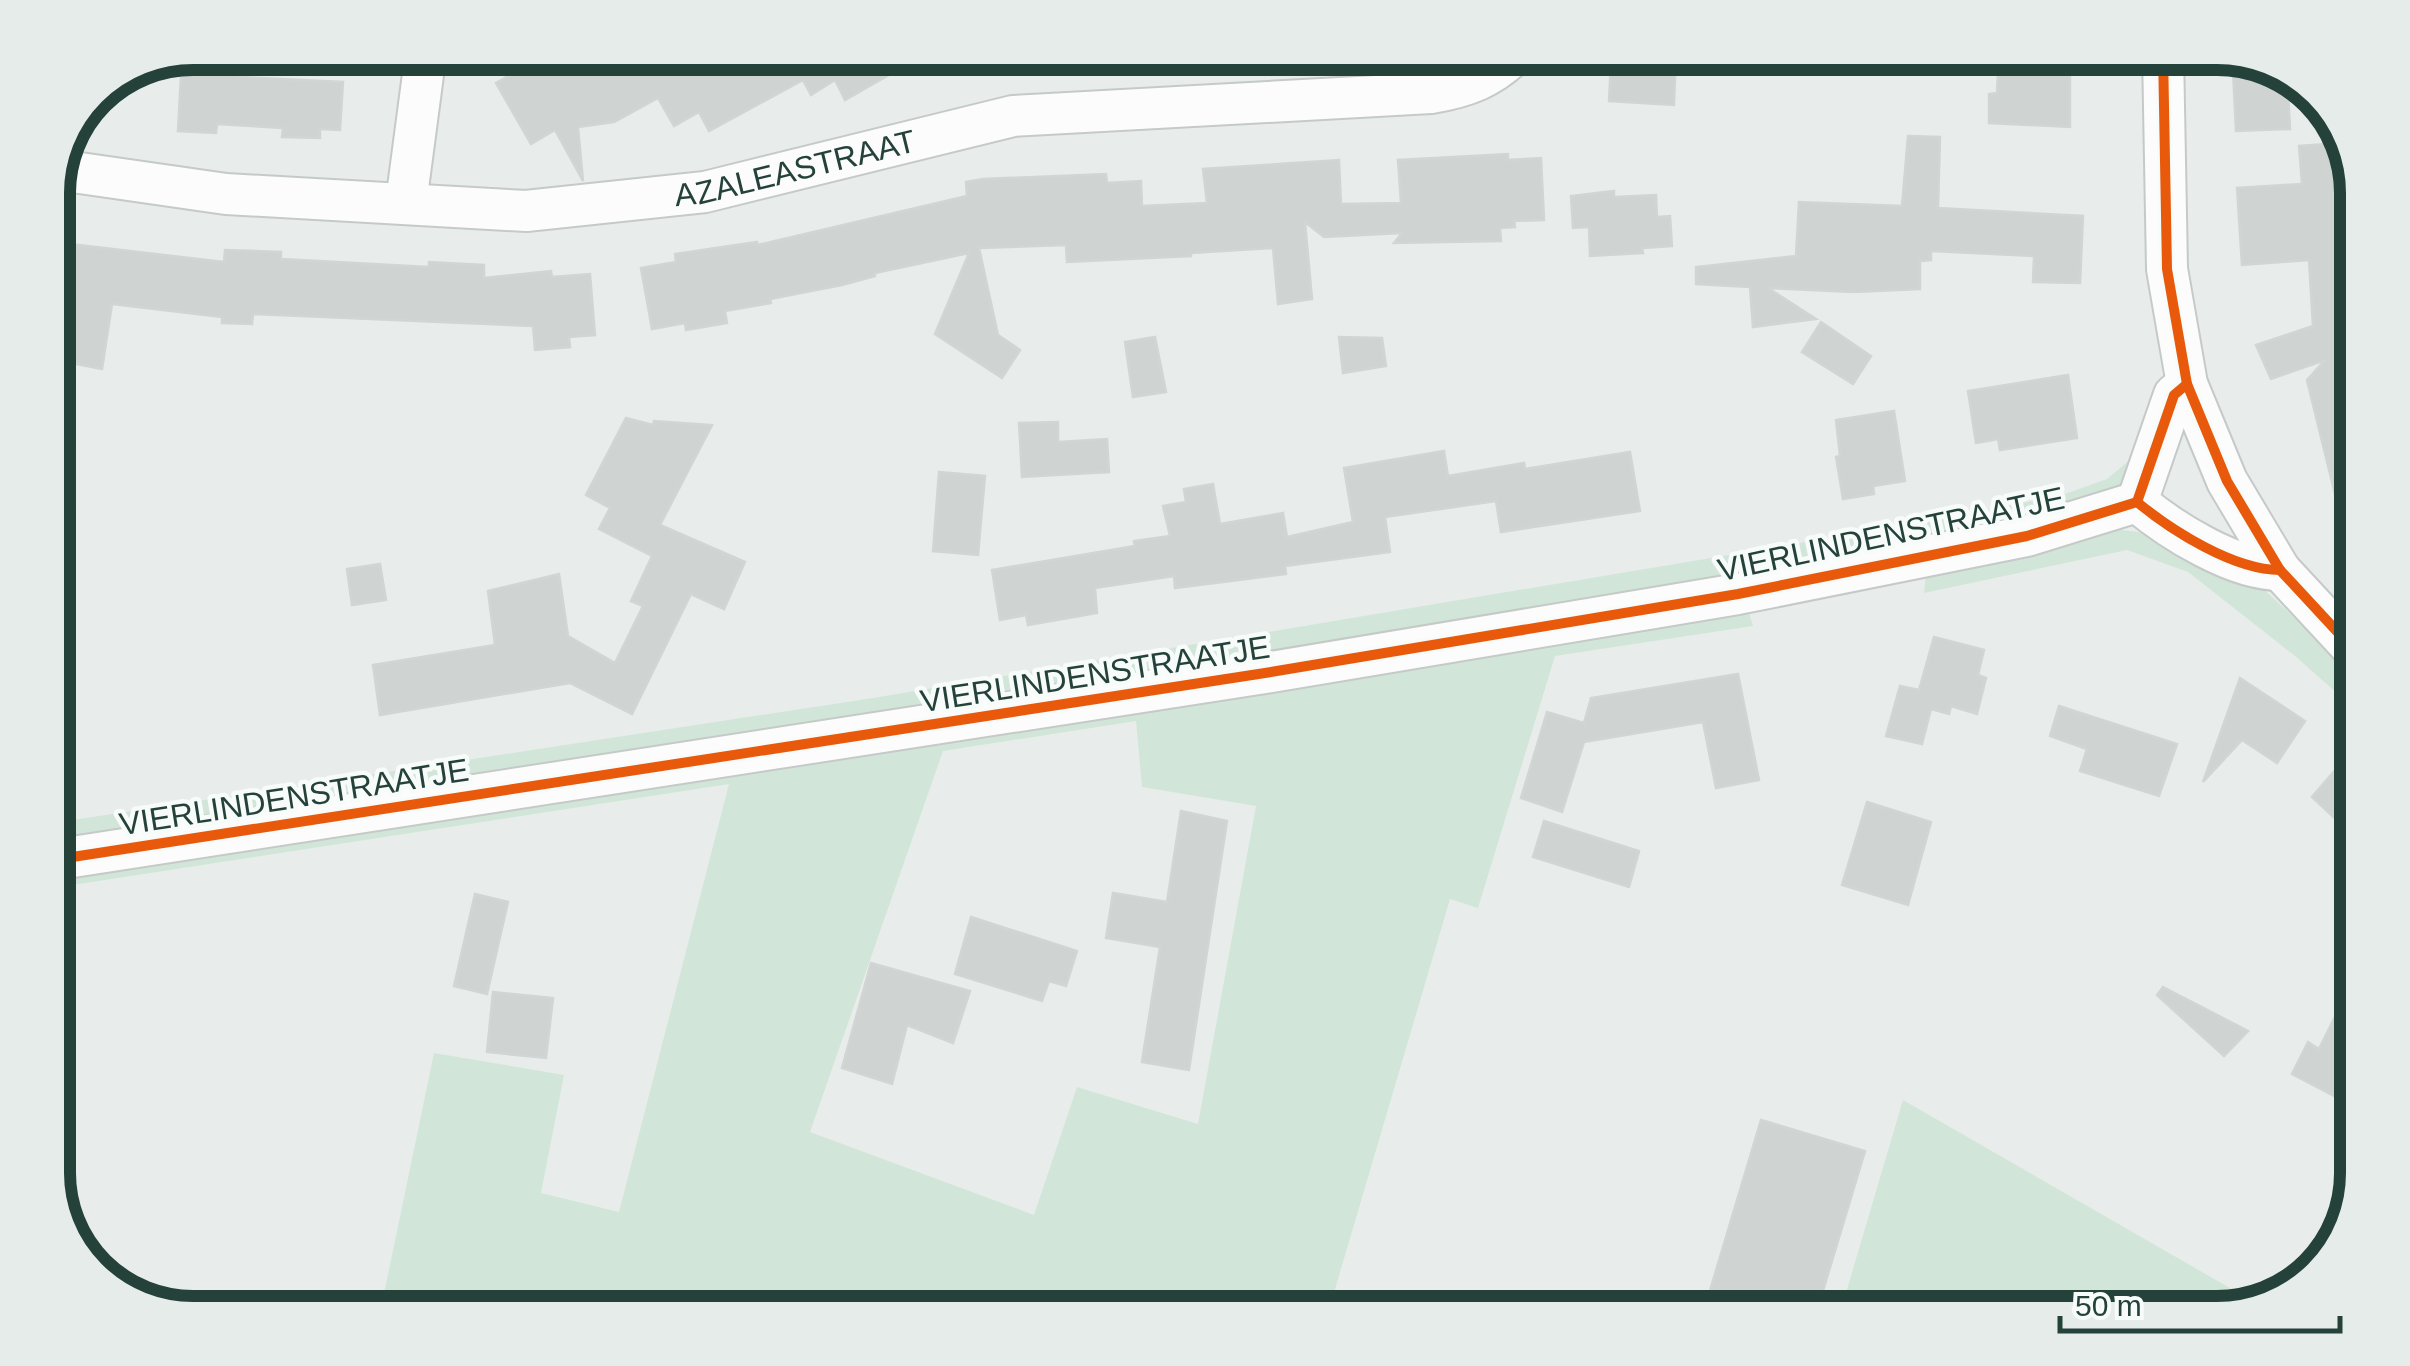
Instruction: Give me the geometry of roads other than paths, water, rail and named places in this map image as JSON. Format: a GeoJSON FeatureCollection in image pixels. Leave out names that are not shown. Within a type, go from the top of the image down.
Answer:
{"type":"FeatureCollection","features":[{"type":"Feature","properties":{"kind":"street"},"geometry":{"type":"LineString","coordinates":[[406,203],[424,70]]}},
{"type":"Feature","properties":{"kind":"street","name":"AZALEASTRAAT"},"geometry":{"type":"LineString","coordinates":[[72,172],[226,194],[526,211],[705,192],[1012,116],[1431,93],[1467,88],[1499,70]]}},
{"type":"Feature","properties":{"kind":"street"},"geometry":{"type":"LineString","coordinates":[[2163,70],[2167,269],[2186,384],[2227,481],[2280,570],[2340,635]]}},
{"type":"Feature","properties":{"kind":"street"},"geometry":{"type":"LineString","coordinates":[[2186,384],[2174,395],[2137,502],[2170,528],[2260,570],[2280,570]]}},
{"type":"Feature","properties":{"kind":"street","name":"VIERLINDENSTRAATJE"},"geometry":{"type":"LineString","coordinates":[[70,857],[1266,673],[1738,594],[2028,536],[2137,502]]}}]}
